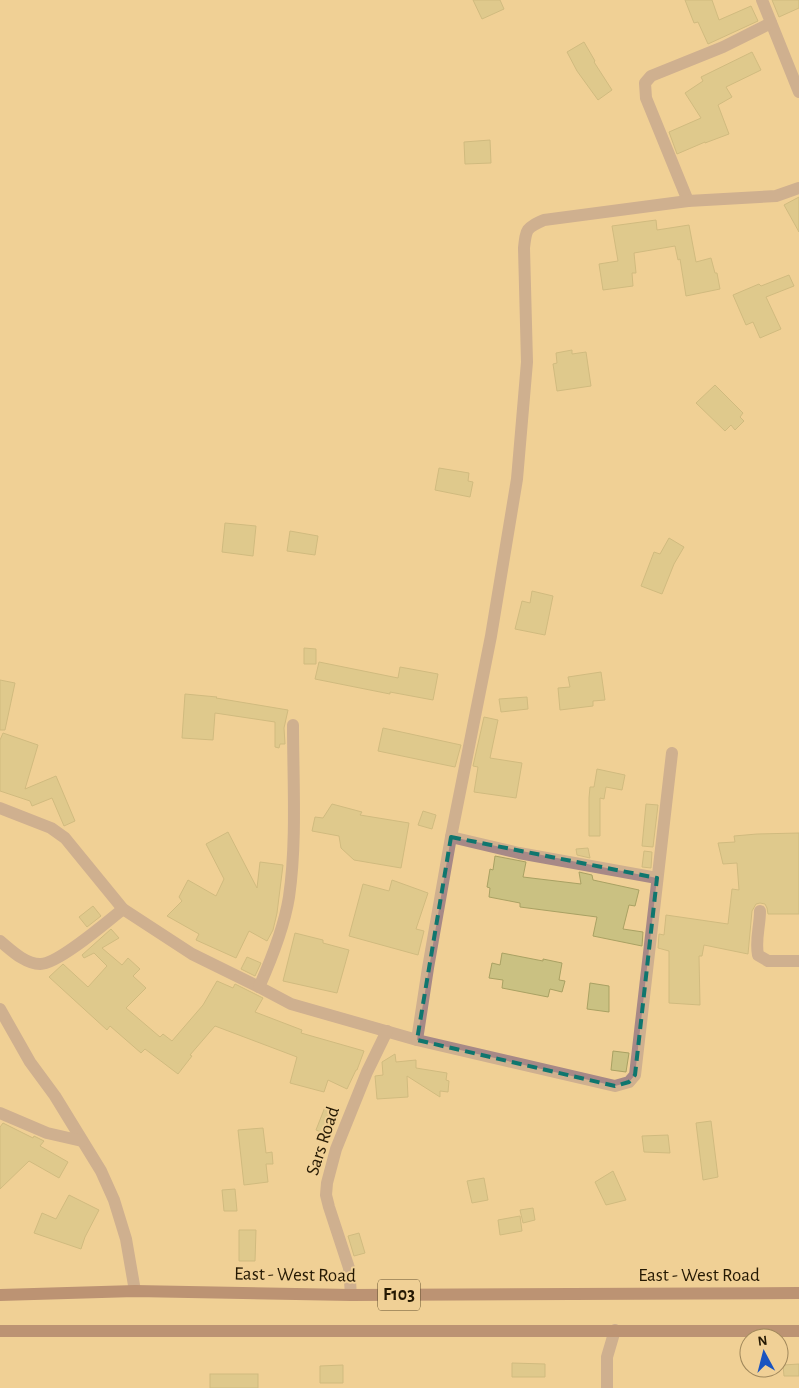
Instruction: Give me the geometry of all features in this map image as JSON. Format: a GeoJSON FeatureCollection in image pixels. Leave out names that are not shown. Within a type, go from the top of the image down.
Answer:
{"type":"FeatureCollection","features":[{"type":"Feature","properties":{"kind":"main road","name":"East - West Road"},"geometry":{"type":"LineString","coordinates":[[0,1294],[135,1291],[351,1295],[799,1293]]}},
{"type":"Feature","properties":{"kind":"main road","name":"F103"},"geometry":{"type":"LineString","coordinates":[[0,1331],[799,1330]]}},
{"type":"Feature","properties":{"kind":"street"},"geometry":{"type":"LineString","coordinates":[[762,0],[799,92]]}},
{"type":"Feature","properties":{"kind":"street"},"geometry":{"type":"LineString","coordinates":[[688,201],[646,98],[644,83],[651,76],[724,47],[771,23]]}},
{"type":"Feature","properties":{"kind":"street"},"geometry":{"type":"LineString","coordinates":[[417,1040],[451,837],[491,636],[517,480],[527,362],[525,232],[530,226],[544,220],[688,201],[776,196],[799,188]]}},
{"type":"Feature","properties":{"kind":"street"},"geometry":{"type":"LineString","coordinates":[[259,987],[277,946],[289,897],[293,851],[293,725]]}},
{"type":"Feature","properties":{"kind":"street"},"geometry":{"type":"LineString","coordinates":[[0,808],[51,828],[65,838],[123,909],[192,954],[290,1004],[417,1040],[615,1086],[629,1082],[635,1075],[672,753]]}},
{"type":"Feature","properties":{"kind":"street"},"geometry":{"type":"LineString","coordinates":[[451,837],[520,853],[657,878]]}},
{"type":"Feature","properties":{"kind":"street"},"geometry":{"type":"LineString","coordinates":[[0,941],[27,961],[40,964],[53,960],[123,909]]}},
{"type":"Feature","properties":{"kind":"street"},"geometry":{"type":"LineString","coordinates":[[760,911],[756,944],[758,955],[768,961],[799,961]]}},
{"type":"Feature","properties":{"kind":"street"},"geometry":{"type":"LineString","coordinates":[[0,1010],[30,1062],[56,1096],[101,1171],[114,1200],[126,1239],[135,1291]]}},
{"type":"Feature","properties":{"kind":"street","name":"Sars Road"},"geometry":{"type":"LineString","coordinates":[[351,1295],[349,1268],[328,1201],[327,1183],[336,1149],[386,1031]]}},
{"type":"Feature","properties":{"kind":"street"},"geometry":{"type":"LineString","coordinates":[[0,1113],[46,1133],[82,1141]]}},
{"type":"Feature","properties":{"kind":"street"},"geometry":{"type":"LineString","coordinates":[[607,1388],[607,1357],[615,1330]]}},
{"type":"Feature","properties":{"kind":"highlighted area"},"geometry":{"type":"Polygon","coordinates":[[[451,837],[657,878],[635,1075],[629,1082],[615,1086],[417,1040],[451,837]]]}},
{"type":"Feature","properties":{"kind":"building"},"geometry":{"type":"Polygon","coordinates":[[[473,0],[500,0],[504,9],[482,19],[473,0]]]}},
{"type":"Feature","properties":{"kind":"building"},"geometry":{"type":"Polygon","coordinates":[[[685,0],[712,0],[719,20],[751,6],[758,21],[708,44],[698,22],[694,23],[685,0]]]}},
{"type":"Feature","properties":{"kind":"building"},"geometry":{"type":"Polygon","coordinates":[[[772,0],[799,0],[799,8],[779,17],[772,0]]]}},
{"type":"Feature","properties":{"kind":"building"},"geometry":{"type":"Polygon","coordinates":[[[584,42],[612,90],[598,100],[577,71],[567,52],[584,42]]]}},
{"type":"Feature","properties":{"kind":"building"},"geometry":{"type":"Polygon","coordinates":[[[752,52],[761,70],[726,87],[732,97],[718,105],[729,134],[677,154],[669,132],[701,118],[685,93],[703,81],[701,77],[752,52]]]}},
{"type":"Feature","properties":{"kind":"building"},"geometry":{"type":"Polygon","coordinates":[[[490,140],[491,163],[465,164],[464,142],[490,140]]]}},
{"type":"Feature","properties":{"kind":"building"},"geometry":{"type":"Polygon","coordinates":[[[799,197],[799,232],[784,205],[799,197]]]}},
{"type":"Feature","properties":{"kind":"building"},"geometry":{"type":"Polygon","coordinates":[[[656,220],[657,230],[689,225],[696,262],[711,258],[715,273],[717,273],[720,289],[686,296],[680,259],[678,260],[675,246],[634,253],[636,273],[632,273],[633,286],[603,290],[599,264],[618,261],[612,226],[656,220]]]}},
{"type":"Feature","properties":{"kind":"building"},"geometry":{"type":"Polygon","coordinates":[[[789,275],[794,286],[766,297],[781,329],[760,338],[753,322],[746,325],[733,295],[759,284],[761,286],[789,275]]]}},
{"type":"Feature","properties":{"kind":"building"},"geometry":{"type":"Polygon","coordinates":[[[572,350],[572,354],[586,352],[591,386],[557,391],[553,364],[557,363],[556,353],[572,350]]]}},
{"type":"Feature","properties":{"kind":"building"},"geometry":{"type":"Polygon","coordinates":[[[715,385],[743,413],[740,417],[744,421],[735,430],[731,425],[725,431],[696,403],[715,385]]]}},
{"type":"Feature","properties":{"kind":"building"},"geometry":{"type":"Polygon","coordinates":[[[439,468],[469,473],[468,481],[473,482],[470,497],[435,490],[439,468]]]}},
{"type":"Feature","properties":{"kind":"building"},"geometry":{"type":"Polygon","coordinates":[[[225,523],[256,526],[253,556],[222,552],[225,523]]]}},
{"type":"Feature","properties":{"kind":"building"},"geometry":{"type":"Polygon","coordinates":[[[290,531],[318,536],[315,555],[287,551],[290,531]]]}},
{"type":"Feature","properties":{"kind":"building"},"geometry":{"type":"Polygon","coordinates":[[[669,538],[684,547],[674,564],[662,594],[641,586],[654,552],[660,554],[669,538]]]}},
{"type":"Feature","properties":{"kind":"building"},"geometry":{"type":"Polygon","coordinates":[[[532,591],[553,596],[545,635],[515,629],[522,601],[530,603],[532,591]]]}},
{"type":"Feature","properties":{"kind":"building"},"geometry":{"type":"Polygon","coordinates":[[[304,648],[316,649],[316,664],[304,664],[304,648]]]}},
{"type":"Feature","properties":{"kind":"building"},"geometry":{"type":"Polygon","coordinates":[[[319,662],[398,678],[400,667],[438,674],[433,700],[390,692],[390,694],[315,679],[319,662]]]}},
{"type":"Feature","properties":{"kind":"building"},"geometry":{"type":"Polygon","coordinates":[[[601,672],[605,700],[593,701],[593,706],[560,710],[558,688],[570,687],[568,677],[601,672]]]}},
{"type":"Feature","properties":{"kind":"building"},"geometry":{"type":"Polygon","coordinates":[[[0,680],[15,683],[5,730],[0,730],[0,680]]]}},
{"type":"Feature","properties":{"kind":"building"},"geometry":{"type":"Polygon","coordinates":[[[185,694],[217,697],[288,710],[284,728],[285,744],[280,744],[279,748],[275,747],[275,722],[215,713],[213,740],[182,738],[185,694]]]}},
{"type":"Feature","properties":{"kind":"building"},"geometry":{"type":"Polygon","coordinates":[[[527,697],[528,709],[501,712],[499,699],[527,697]]]}},
{"type":"Feature","properties":{"kind":"building"},"geometry":{"type":"Polygon","coordinates":[[[484,717],[498,720],[490,758],[522,763],[516,798],[474,792],[478,767],[473,766],[484,717]]]}},
{"type":"Feature","properties":{"kind":"building"},"geometry":{"type":"Polygon","coordinates":[[[383,728],[461,745],[455,767],[378,751],[383,728]]]}},
{"type":"Feature","properties":{"kind":"building"},"geometry":{"type":"Polygon","coordinates":[[[3,733],[38,745],[25,789],[56,776],[75,821],[64,826],[52,798],[32,806],[30,801],[0,791],[0,740],[3,733]]]}},
{"type":"Feature","properties":{"kind":"building"},"geometry":{"type":"Polygon","coordinates":[[[597,769],[625,775],[622,790],[606,787],[604,799],[600,798],[600,836],[589,836],[590,787],[594,787],[597,769]]]}},
{"type":"Feature","properties":{"kind":"building"},"geometry":{"type":"Polygon","coordinates":[[[332,804],[362,812],[360,815],[409,823],[401,868],[354,860],[341,848],[339,836],[312,831],[315,817],[323,818],[332,804]]]}},
{"type":"Feature","properties":{"kind":"building"},"geometry":{"type":"Polygon","coordinates":[[[646,804],[658,805],[653,847],[642,846],[646,804]]]}},
{"type":"Feature","properties":{"kind":"building"},"geometry":{"type":"Polygon","coordinates":[[[423,811],[436,815],[432,829],[418,825],[423,811]]]}},
{"type":"Feature","properties":{"kind":"building"},"geometry":{"type":"Polygon","coordinates":[[[228,832],[257,888],[260,862],[283,865],[273,930],[267,941],[249,931],[236,958],[196,940],[199,934],[167,916],[182,901],[179,897],[188,880],[216,896],[224,879],[206,844],[228,832]]]}},
{"type":"Feature","properties":{"kind":"building"},"geometry":{"type":"Polygon","coordinates":[[[799,833],[799,914],[768,914],[765,904],[756,904],[752,911],[748,954],[704,945],[702,956],[699,956],[700,1005],[669,1003],[669,951],[658,948],[659,934],[664,935],[666,915],[728,924],[732,889],[739,890],[737,863],[723,864],[718,843],[735,842],[734,836],[799,833]]]}},
{"type":"Feature","properties":{"kind":"building"},"geometry":{"type":"Polygon","coordinates":[[[588,848],[590,858],[577,855],[576,849],[588,848]]]}},
{"type":"Feature","properties":{"kind":"building"},"geometry":{"type":"Polygon","coordinates":[[[644,851],[652,852],[651,868],[642,867],[644,851]]]}},
{"type":"Feature","properties":{"kind":"building"},"geometry":{"type":"Polygon","coordinates":[[[495,856],[526,862],[523,877],[581,884],[579,872],[592,875],[593,880],[639,890],[635,906],[629,905],[623,929],[643,932],[642,946],[593,936],[597,917],[520,907],[520,903],[489,897],[490,888],[487,887],[490,869],[493,870],[495,856]]]}},
{"type":"Feature","properties":{"kind":"building"},"geometry":{"type":"Polygon","coordinates":[[[392,880],[428,893],[416,929],[424,931],[418,955],[349,936],[363,884],[389,891],[392,880]]]}},
{"type":"Feature","properties":{"kind":"building"},"geometry":{"type":"Polygon","coordinates":[[[93,906],[101,916],[87,927],[79,917],[93,906]]]}},
{"type":"Feature","properties":{"kind":"building"},"geometry":{"type":"Polygon","coordinates":[[[111,929],[119,938],[102,948],[122,965],[128,958],[140,969],[133,976],[146,988],[126,1008],[160,1037],[163,1034],[172,1041],[203,1005],[217,981],[233,988],[235,984],[263,998],[255,1012],[302,1030],[301,1033],[364,1051],[347,1089],[328,1080],[324,1092],[290,1083],[297,1057],[215,1026],[190,1055],[192,1056],[178,1074],[145,1049],[141,1053],[110,1026],[107,1030],[49,977],[63,964],[88,987],[107,966],[94,953],[84,958],[82,955],[111,929]]]}},
{"type":"Feature","properties":{"kind":"building"},"geometry":{"type":"Polygon","coordinates":[[[295,933],[323,940],[323,943],[349,950],[337,993],[283,981],[295,933]]]}},
{"type":"Feature","properties":{"kind":"building"},"geometry":{"type":"Polygon","coordinates":[[[502,953],[562,963],[559,980],[565,981],[562,992],[550,989],[548,997],[502,988],[503,980],[489,978],[492,963],[500,965],[502,953]]]}},
{"type":"Feature","properties":{"kind":"building"},"geometry":{"type":"Polygon","coordinates":[[[247,957],[261,963],[255,976],[241,969],[247,957]]]}},
{"type":"Feature","properties":{"kind":"building"},"geometry":{"type":"Polygon","coordinates":[[[590,983],[609,986],[609,1012],[587,1009],[590,983]]]}},
{"type":"Feature","properties":{"kind":"building"},"geometry":{"type":"Polygon","coordinates":[[[613,1051],[629,1053],[626,1072],[611,1070],[613,1051]]]}},
{"type":"Feature","properties":{"kind":"building"},"geometry":{"type":"Polygon","coordinates":[[[395,1054],[396,1062],[416,1060],[416,1068],[447,1073],[446,1080],[449,1081],[448,1092],[440,1091],[440,1097],[407,1076],[408,1097],[377,1099],[375,1076],[383,1075],[382,1062],[395,1054]]]}},
{"type":"Feature","properties":{"kind":"building"},"geometry":{"type":"Polygon","coordinates":[[[325,1107],[339,1112],[330,1136],[316,1130],[325,1107]]]}},
{"type":"Feature","properties":{"kind":"building"},"geometry":{"type":"Polygon","coordinates":[[[711,1121],[718,1177],[703,1180],[696,1123],[711,1121]]]}},
{"type":"Feature","properties":{"kind":"building"},"geometry":{"type":"Polygon","coordinates":[[[3,1123],[33,1138],[34,1136],[44,1141],[40,1146],[68,1162],[59,1178],[29,1161],[0,1189],[0,1127],[3,1123]]]}},
{"type":"Feature","properties":{"kind":"building"},"geometry":{"type":"Polygon","coordinates":[[[263,1128],[266,1153],[272,1152],[273,1164],[266,1164],[268,1182],[244,1185],[238,1130],[263,1128]]]}},
{"type":"Feature","properties":{"kind":"building"},"geometry":{"type":"Polygon","coordinates":[[[668,1135],[670,1153],[644,1152],[642,1136],[668,1135]]]}},
{"type":"Feature","properties":{"kind":"building"},"geometry":{"type":"Polygon","coordinates":[[[613,1171],[626,1200],[606,1205],[595,1182],[613,1171]]]}},
{"type":"Feature","properties":{"kind":"building"},"geometry":{"type":"Polygon","coordinates":[[[484,1178],[488,1200],[472,1203],[467,1181],[484,1178]]]}},
{"type":"Feature","properties":{"kind":"building"},"geometry":{"type":"Polygon","coordinates":[[[235,1189],[237,1211],[224,1211],[222,1190],[235,1189]]]}},
{"type":"Feature","properties":{"kind":"building"},"geometry":{"type":"Polygon","coordinates":[[[69,1195],[99,1210],[81,1249],[34,1233],[42,1213],[56,1219],[69,1195]]]}},
{"type":"Feature","properties":{"kind":"building"},"geometry":{"type":"Polygon","coordinates":[[[533,1208],[535,1220],[523,1223],[520,1210],[533,1208]]]}},
{"type":"Feature","properties":{"kind":"building"},"geometry":{"type":"Polygon","coordinates":[[[520,1216],[522,1231],[500,1235],[498,1220],[520,1216]]]}},
{"type":"Feature","properties":{"kind":"building"},"geometry":{"type":"Polygon","coordinates":[[[239,1230],[256,1230],[255,1261],[239,1261],[239,1230]]]}},
{"type":"Feature","properties":{"kind":"building"},"geometry":{"type":"Polygon","coordinates":[[[359,1233],[365,1253],[354,1256],[348,1236],[359,1233]]]}},
{"type":"Feature","properties":{"kind":"building"},"geometry":{"type":"Polygon","coordinates":[[[512,1363],[545,1364],[545,1377],[512,1377],[512,1363]]]}},
{"type":"Feature","properties":{"kind":"building"},"geometry":{"type":"Polygon","coordinates":[[[799,1364],[799,1376],[789,1376],[789,1365],[799,1364]]]}},
{"type":"Feature","properties":{"kind":"building"},"geometry":{"type":"Polygon","coordinates":[[[343,1365],[343,1383],[320,1383],[320,1366],[343,1365]]]}},
{"type":"Feature","properties":{"kind":"building"},"geometry":{"type":"Polygon","coordinates":[[[210,1374],[258,1374],[258,1388],[210,1388],[210,1374]]]}}]}
